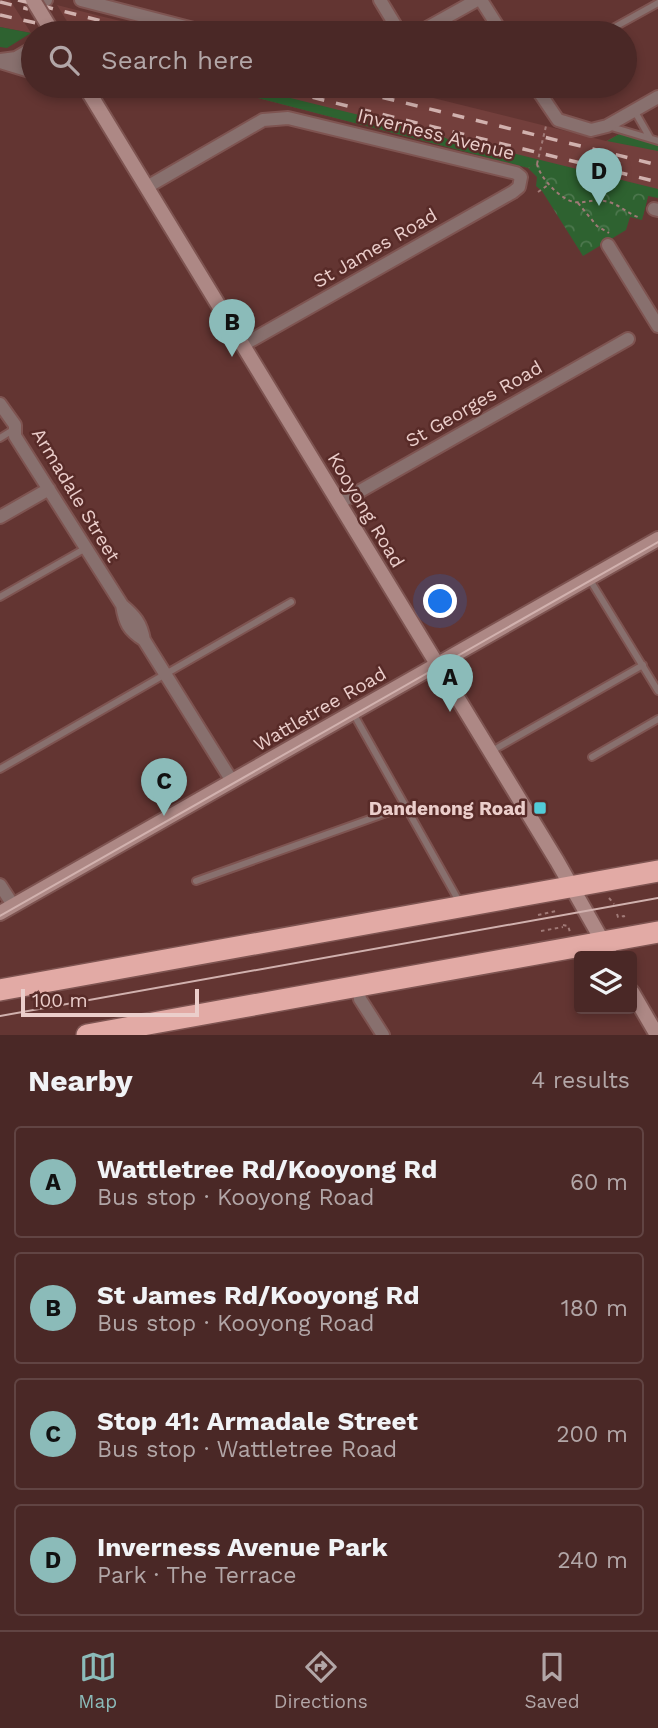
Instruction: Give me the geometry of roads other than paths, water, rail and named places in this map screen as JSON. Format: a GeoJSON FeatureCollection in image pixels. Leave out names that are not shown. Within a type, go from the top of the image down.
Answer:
{"type":"FeatureCollection","features":[{"type":"Feature","properties":{"kind":"highway"},"geometry":{"type":"LineString","coordinates":[[0,990],[658,871]]}},
{"type":"Feature","properties":{"kind":"highway"},"geometry":{"type":"LineString","coordinates":[[87,1035],[179,1025],[358,986],[607,949],[658,932]]}},
{"type":"Feature","properties":{"kind":"street"},"geometry":{"type":"LineString","coordinates":[[41,0],[49,21]]}},
{"type":"Feature","properties":{"kind":"street"},"geometry":{"type":"LineString","coordinates":[[81,0],[162,21]]}},
{"type":"Feature","properties":{"kind":"street"},"geometry":{"type":"LineString","coordinates":[[380,0],[393,21]]}},
{"type":"Feature","properties":{"kind":"street"},"geometry":{"type":"LineString","coordinates":[[440,21],[479,0],[494,21]]}},
{"type":"Feature","properties":{"kind":"street"},"geometry":{"type":"LineString","coordinates":[[0,61],[21,55]]}},
{"type":"Feature","properties":{"kind":"street"},"geometry":{"type":"LineString","coordinates":[[0,61],[21,68]]}},
{"type":"Feature","properties":{"kind":"street"},"geometry":{"type":"LineString","coordinates":[[543,98],[554,116],[562,122],[591,130],[607,126],[658,97]]}},
{"type":"Feature","properties":{"kind":"street","name":"Kooyong Road"},"geometry":{"type":"LineString","coordinates":[[92,98],[572,886],[607,949]]}},
{"type":"Feature","properties":{"kind":"street","name":"Inverness Avenue"},"geometry":{"type":"LineString","coordinates":[[147,187],[263,120],[279,117],[516,173],[521,180]]}},
{"type":"Feature","properties":{"kind":"street","name":"St James Road"},"geometry":{"type":"LineString","coordinates":[[243,345],[513,192],[519,187],[521,180]]}},
{"type":"Feature","properties":{"kind":"street"},"geometry":{"type":"LineString","coordinates":[[610,240],[651,306],[658,326]]}},
{"type":"Feature","properties":{"kind":"street","name":"St Georges Road"},"geometry":{"type":"LineString","coordinates":[[339,503],[628,339]]}},
{"type":"Feature","properties":{"kind":"street","name":"Armadale Street"},"geometry":{"type":"LineString","coordinates":[[0,404],[11,418],[15,436],[122,605],[136,616],[144,640],[232,781]]}},
{"type":"Feature","properties":{"kind":"street"},"geometry":{"type":"LineString","coordinates":[[0,517],[49,489]]}},
{"type":"Feature","properties":{"kind":"street","name":"Wattletree Road"},"geometry":{"type":"LineString","coordinates":[[6,909],[658,538]]}},
{"type":"Feature","properties":{"kind":"street"},"geometry":{"type":"LineString","coordinates":[[0,885],[6,909]]}},
{"type":"Feature","properties":{"kind":"street"},"geometry":{"type":"LineString","coordinates":[[358,986],[360,999],[383,1035]]}},
{"type":"Feature","properties":{"kind":"street"},"geometry":{"type":"LineString","coordinates":[[637,1001],[657,1035]]}},
{"type":"Feature","properties":{"kind":"lane"},"geometry":{"type":"LineString","coordinates":[[626,21],[658,3]]}},
{"type":"Feature","properties":{"kind":"lane"},"geometry":{"type":"LineString","coordinates":[[635,110],[650,138]]}},
{"type":"Feature","properties":{"kind":"lane"},"geometry":{"type":"LineString","coordinates":[[607,126],[658,141]]}},
{"type":"Feature","properties":{"kind":"lane"},"geometry":{"type":"LineString","coordinates":[[0,438],[15,429]]}},
{"type":"Feature","properties":{"kind":"lane"},"geometry":{"type":"LineString","coordinates":[[0,597],[86,548]]}},
{"type":"Feature","properties":{"kind":"lane"},"geometry":{"type":"LineString","coordinates":[[589,578],[658,691]]}},
{"type":"Feature","properties":{"kind":"lane"},"geometry":{"type":"LineString","coordinates":[[0,769],[291,602]]}},
{"type":"Feature","properties":{"kind":"lane"},"geometry":{"type":"LineString","coordinates":[[490,752],[643,664]]}},
{"type":"Feature","properties":{"kind":"lane"},"geometry":{"type":"LineString","coordinates":[[353,713],[462,905]]}},
{"type":"Feature","properties":{"kind":"lane"},"geometry":{"type":"LineString","coordinates":[[592,757],[658,719]]}},
{"type":"Feature","properties":{"kind":"lane"},"geometry":{"type":"LineString","coordinates":[[196,881],[406,806]]}},
{"type":"Feature","properties":{"kind":"tram line"},"geometry":{"type":"LineString","coordinates":[[0,916],[658,542]]}},
{"type":"Feature","properties":{"kind":"tram line"},"geometry":{"type":"LineString","coordinates":[[0,1016],[658,898]]}},
{"type":"Feature","properties":{"kind":"railway"},"geometry":{"type":"LineString","coordinates":[[18,0],[102,21]]}},
{"type":"Feature","properties":{"kind":"railway"},"geometry":{"type":"LineString","coordinates":[[0,2],[28,9]]}},
{"type":"Feature","properties":{"kind":"railway"},"geometry":{"type":"LineString","coordinates":[[0,15],[27,21]]}},
{"type":"Feature","properties":{"kind":"railway"},"geometry":{"type":"LineString","coordinates":[[315,98],[658,182]]}},
{"type":"Feature","properties":{"kind":"railway"},"geometry":{"type":"LineString","coordinates":[[385,98],[658,165]]}},
{"type":"Feature","properties":{"kind":"place","name":"Inverness Avenue Park"},"geometry":{"type":"Point","coordinates":[599,206]}},
{"type":"Feature","properties":{"kind":"place","name":"St James Rd/Kooyong Rd"},"geometry":{"type":"Point","coordinates":[232,357]}},
{"type":"Feature","properties":{"kind":"place","name":"Wattletree Rd/Kooyong Rd"},"geometry":{"type":"Point","coordinates":[450,712]}},
{"type":"Feature","properties":{"kind":"place","name":"Dandenong Road"},"geometry":{"type":"Point","coordinates":[540,808]}},
{"type":"Feature","properties":{"kind":"place","name":"Stop 41: Armadale Street"},"geometry":{"type":"Point","coordinates":[164,816]}}]}
